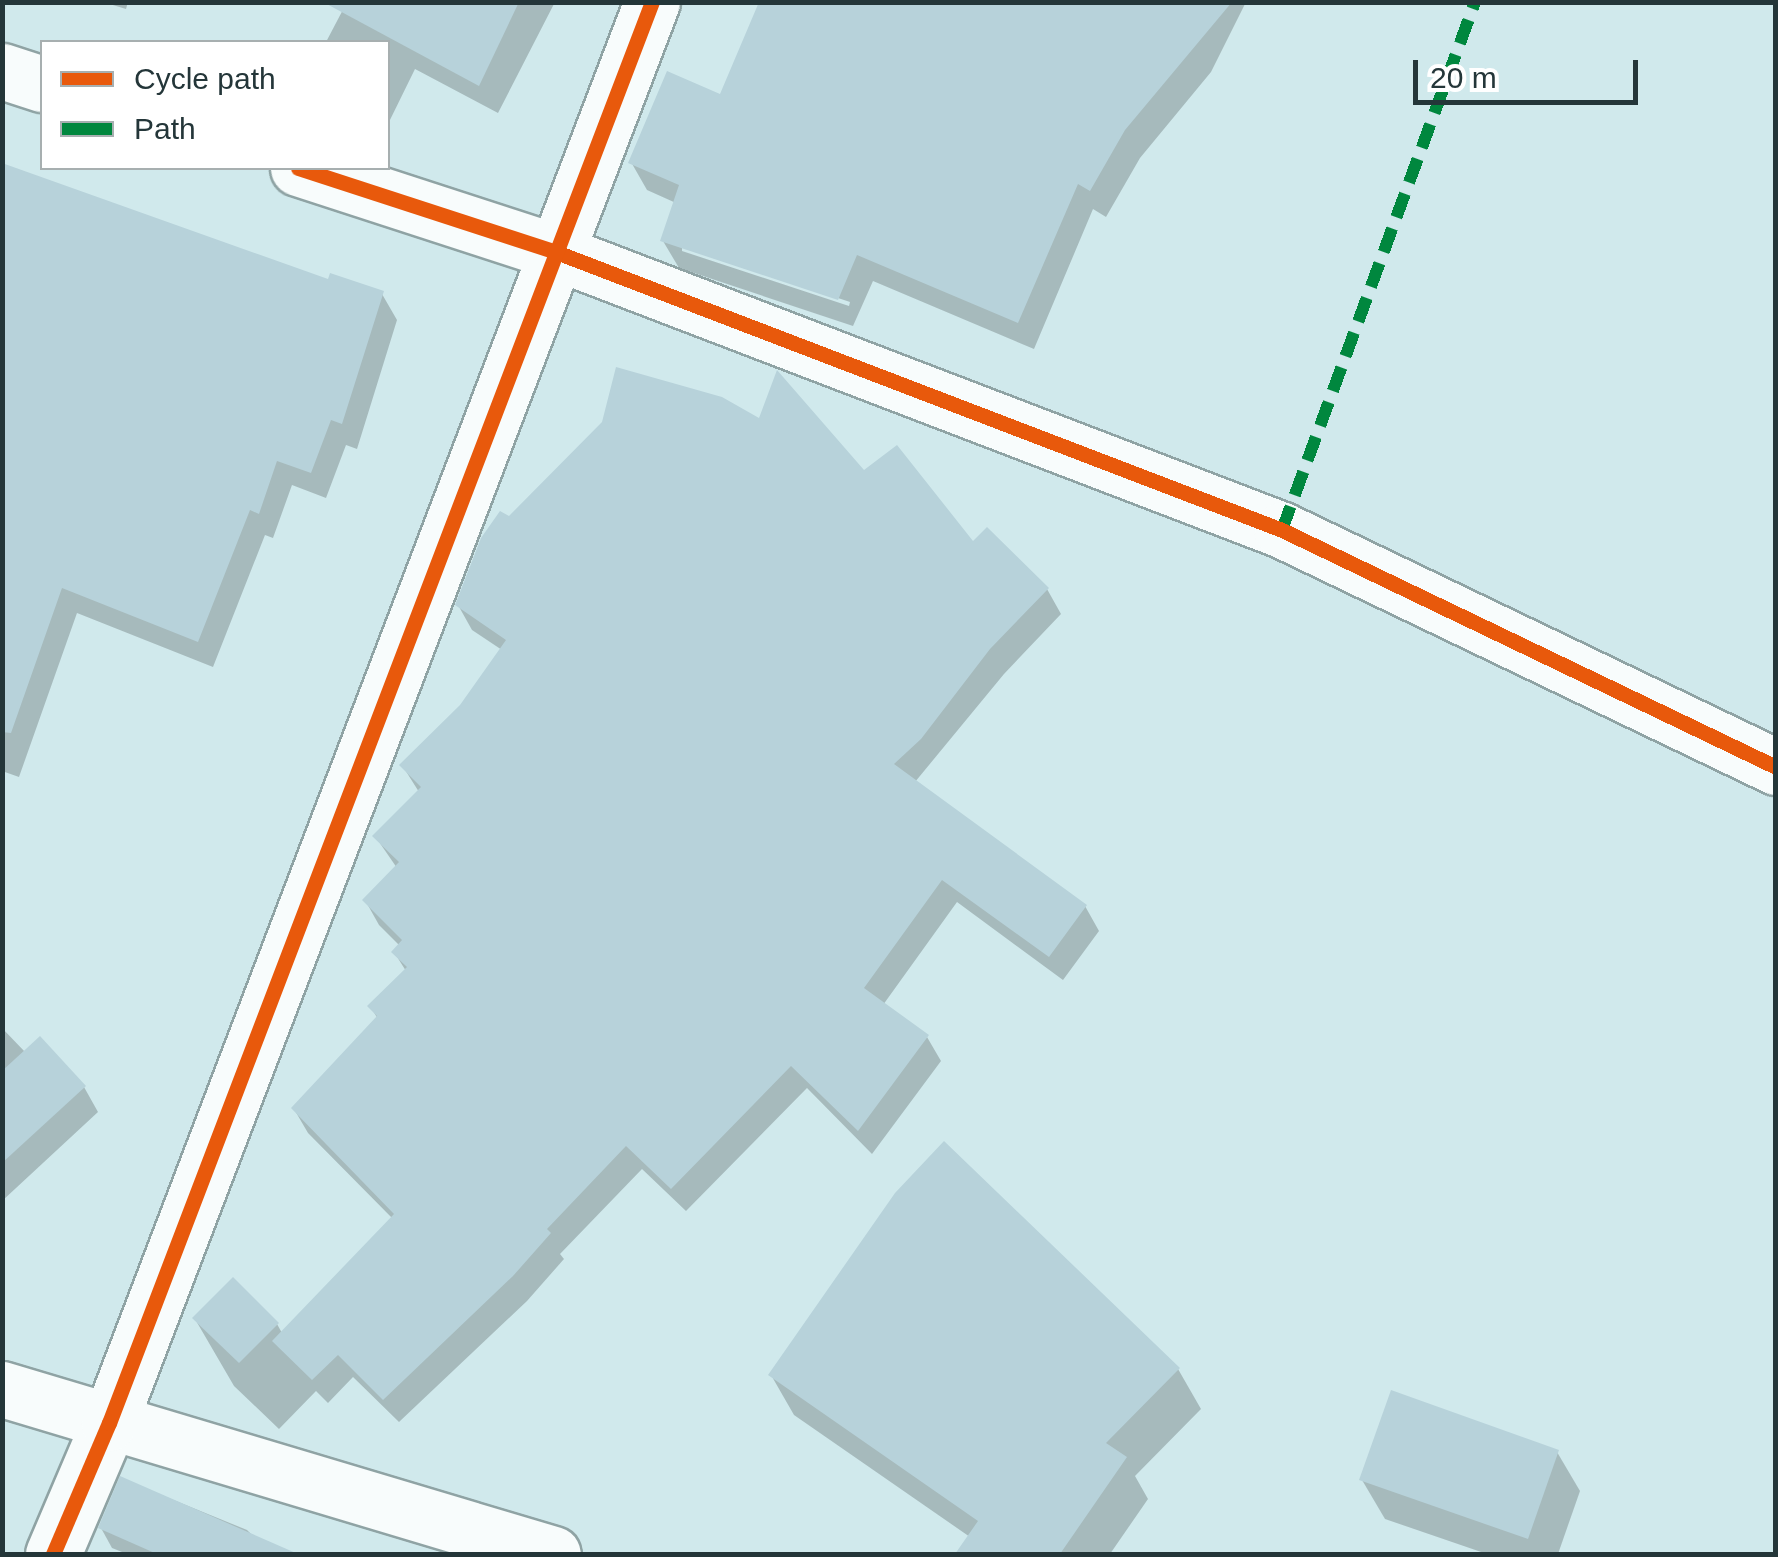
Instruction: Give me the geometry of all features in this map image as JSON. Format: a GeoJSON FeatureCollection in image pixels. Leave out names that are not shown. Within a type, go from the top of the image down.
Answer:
{"type":"FeatureCollection","features":[{"type":"Feature","properties":{"kind":"street"},"geometry":{"type":"LineString","coordinates":[[53,1554],[109,1423],[652,2]]}},
{"type":"Feature","properties":{"kind":"street"},"geometry":{"type":"LineString","coordinates":[[2,71],[40,83]]}},
{"type":"Feature","properties":{"kind":"street"},"geometry":{"type":"LineString","coordinates":[[304,170],[556,252],[1282,530],[1776,767]]}},
{"type":"Feature","properties":{"kind":"street"},"geometry":{"type":"LineString","coordinates":[[2,1389],[553,1554]]}},
{"type":"Feature","properties":{"kind":"building"},"geometry":{"type":"Polygon","coordinates":[[[323,2],[519,2],[479,86],[323,2]]]}},
{"type":"Feature","properties":{"kind":"building"},"geometry":{"type":"Polygon","coordinates":[[[759,2],[1232,2],[1125,130],[1090,191],[1078,184],[1018,323],[857,255],[838,300],[660,241],[679,185],[628,163],[667,71],[720,94],[759,2]]]}},
{"type":"Feature","properties":{"kind":"building"},"geometry":{"type":"Polygon","coordinates":[[[2,163],[328,279],[330,273],[384,291],[342,424],[331,420],[311,473],[277,461],[259,514],[250,510],[198,642],[62,588],[11,733],[2,732],[2,163]]]}},
{"type":"Feature","properties":{"kind":"building"},"geometry":{"type":"Polygon","coordinates":[[[616,367],[722,397],[759,418],[777,370],[864,470],[897,445],[973,541],[987,527],[1049,588],[990,649],[921,739],[894,764],[1087,905],[1049,957],[942,880],[864,988],[929,1035],[858,1131],[791,1066],[671,1189],[626,1146],[547,1229],[551,1233],[513,1276],[383,1400],[338,1355],[312,1380],[272,1341],[394,1214],[291,1108],[377,1016],[367,1006],[407,967],[391,952],[402,940],[362,900],[399,862],[372,836],[421,787],[399,765],[460,705],[506,640],[455,605],[481,538],[500,511],[509,516],[602,422],[616,367]]]}},
{"type":"Feature","properties":{"kind":"building"},"geometry":{"type":"Polygon","coordinates":[[[40,1036],[86,1086],[2,1163],[2,1071],[40,1036]]]}},
{"type":"Feature","properties":{"kind":"building"},"geometry":{"type":"Polygon","coordinates":[[[944,1141],[1180,1368],[1106,1443],[1127,1457],[1060,1554],[955,1554],[978,1521],[768,1375],[895,1193],[944,1141]]]}},
{"type":"Feature","properties":{"kind":"building"},"geometry":{"type":"Polygon","coordinates":[[[233,1277],[279,1323],[239,1363],[192,1318],[233,1277]]]}},
{"type":"Feature","properties":{"kind":"building"},"geometry":{"type":"Polygon","coordinates":[[[1391,1390],[1559,1450],[1528,1539],[1359,1480],[1391,1390]]]}},
{"type":"Feature","properties":{"kind":"building"},"geometry":{"type":"Polygon","coordinates":[[[120,1476],[298,1554],[157,1554],[98,1528],[120,1476]]]}},
{"type":"Feature","properties":{"kind":"marked path"},"geometry":{"type":"LineString","coordinates":[[1282,530],[1475,2]]}},
{"type":"Feature","properties":{"kind":"cycle path"},"geometry":{"type":"LineString","coordinates":[[53,1554],[109,1423],[652,2]]}},
{"type":"Feature","properties":{"kind":"cycle path"},"geometry":{"type":"LineString","coordinates":[[304,170],[556,252],[1282,530],[1776,767]]}}]}
